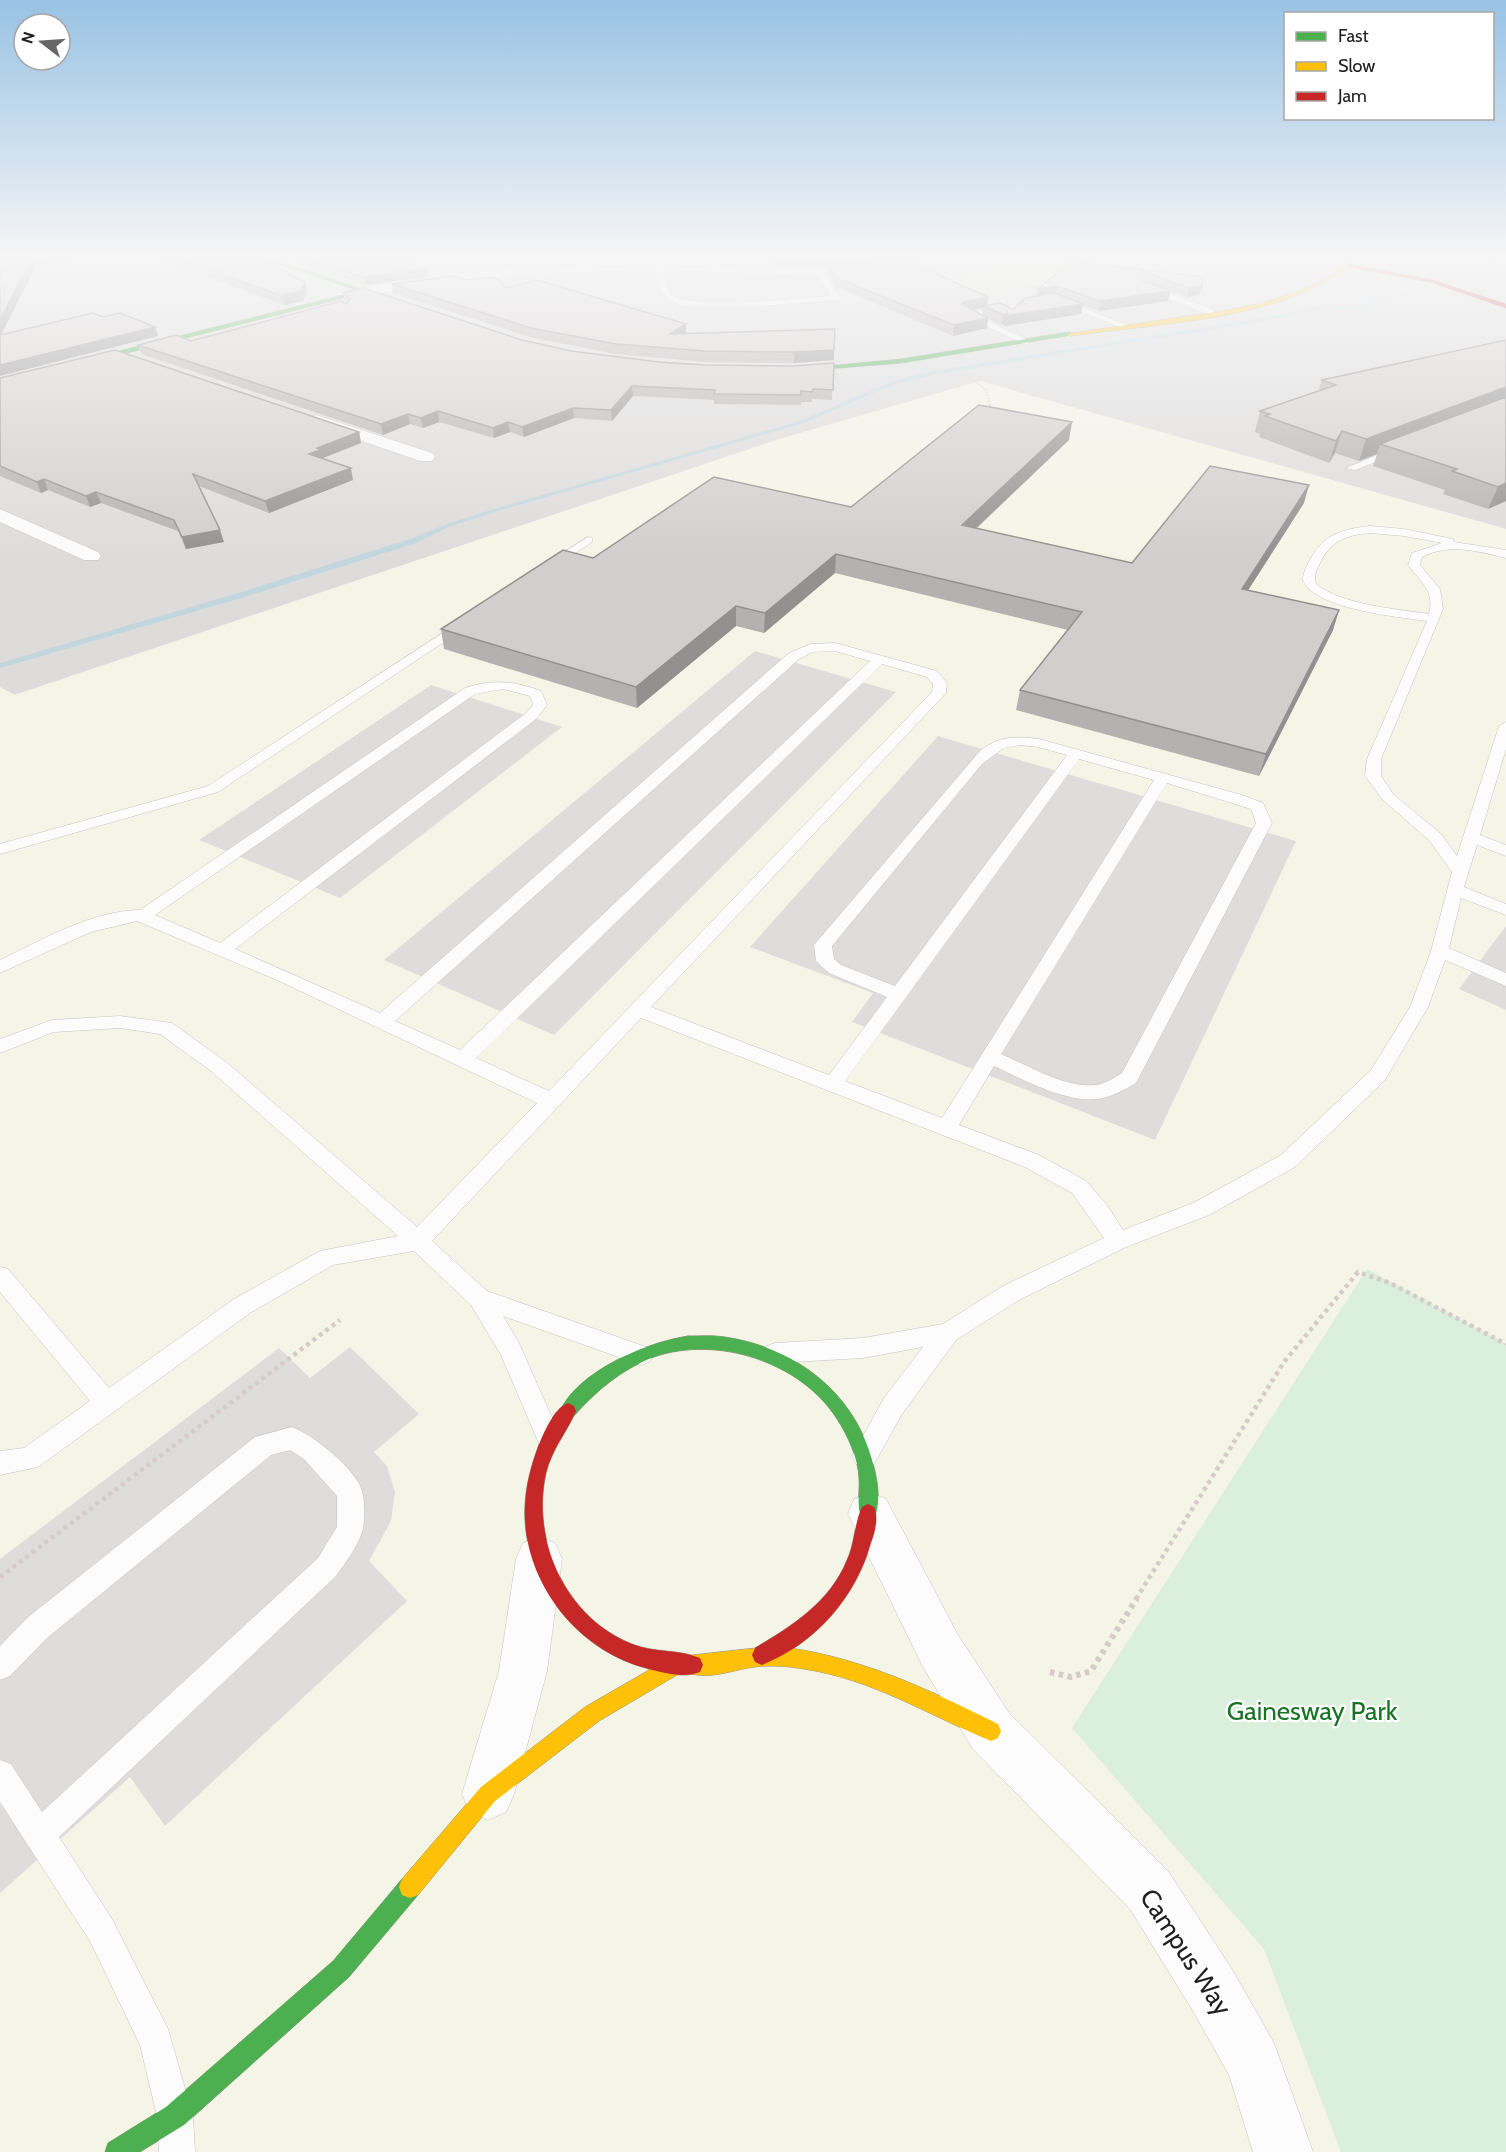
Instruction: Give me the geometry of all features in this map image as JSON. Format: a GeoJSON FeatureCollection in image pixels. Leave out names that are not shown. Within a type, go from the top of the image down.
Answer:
{"type":"FeatureCollection","features":[{"type":"Feature","properties":{"kind":"street"},"geometry":{"type":"LineString","coordinates":[[0,383],[97,358]]}},
{"type":"Feature","properties":{"kind":"street"},"geometry":{"type":"LineString","coordinates":[[134,358],[142,361]]}},
{"type":"Feature","properties":{"kind":"street"},"geometry":{"type":"LineString","coordinates":[[770,370],[883,364],[919,358]]}},
{"type":"Feature","properties":{"kind":"street"},"geometry":{"type":"LineString","coordinates":[[301,415],[426,457]]}},
{"type":"Feature","properties":{"kind":"street"},"geometry":{"type":"LineString","coordinates":[[0,515],[91,556]]}},
{"type":"Feature","properties":{"kind":"street"},"geometry":{"type":"LineString","coordinates":[[488,1794],[523,1671],[539,1559],[531,1517],[535,1476],[549,1438],[572,1402],[604,1374],[641,1355],[683,1344],[726,1343],[767,1353],[800,1370],[827,1392],[849,1422],[865,1456],[870,1484],[870,1514],[859,1557],[837,1598],[803,1631],[762,1655],[718,1665],[675,1665],[615,1647],[568,1609],[539,1559]]}},
{"type":"Feature","properties":{"kind":"street","name":"Campus Way"},"geometry":{"type":"LineString","coordinates":[[870,1514],[941,1652],[991,1731],[1149,1890],[1213,1991],[1254,2063],[1283,2152]]}},
{"type":"Feature","properties":{"kind":"street","name":"Campus Way"},"geometry":{"type":"LineString","coordinates":[[762,1655],[825,1664],[874,1676],[991,1731]]}},
{"type":"Feature","properties":{"kind":"street"},"geometry":{"type":"LineString","coordinates":[[117,2152],[175,2116],[341,1969],[488,1794],[592,1714],[675,1665]]}},
{"type":"Feature","properties":{"kind":"lane"},"geometry":{"type":"LineString","coordinates":[[1351,468],[1406,447]]}},
{"type":"Feature","properties":{"kind":"lane"},"geometry":{"type":"LineString","coordinates":[[1434,619],[1360,605],[1324,594],[1313,588],[1308,572],[1327,542],[1339,534],[1359,531],[1388,530],[1506,554]]}},
{"type":"Feature","properties":{"kind":"lane"},"geometry":{"type":"LineString","coordinates":[[539,573],[588,540]]}},
{"type":"Feature","properties":{"kind":"lane"},"geometry":{"type":"LineString","coordinates":[[1472,546],[1446,544],[1428,548],[1416,555],[1414,565],[1434,588],[1439,600],[1434,619],[1374,759],[1373,776],[1388,796],[1435,837],[1458,880],[1506,910]]}},
{"type":"Feature","properties":{"kind":"lane"},"geometry":{"type":"LineString","coordinates":[[0,849],[213,789],[479,612]]}},
{"type":"Feature","properties":{"kind":"lane"},"geometry":{"type":"LineString","coordinates":[[0,1463],[29,1459],[242,1306],[328,1257],[418,1241],[939,693],[940,683],[932,674],[835,647],[811,648],[794,656],[382,1022]]}},
{"type":"Feature","properties":{"kind":"lane"},"geometry":{"type":"LineString","coordinates":[[462,1060],[880,659]]}},
{"type":"Feature","properties":{"kind":"lane"},"geometry":{"type":"LineString","coordinates":[[143,916],[470,691],[484,686],[505,685],[536,694],[540,705],[531,716],[222,950]]}},
{"type":"Feature","properties":{"kind":"lane"},"geometry":{"type":"LineString","coordinates":[[865,1456],[893,1406],[948,1333],[1011,1293],[1118,1241],[1201,1209],[1288,1161],[1378,1075],[1419,1007],[1440,951],[1458,880],[1506,726]]}},
{"type":"Feature","properties":{"kind":"lane"},"geometry":{"type":"LineString","coordinates":[[898,994],[835,969],[825,961],[823,945],[977,761],[993,746],[1012,739],[1039,743],[1237,798],[1258,806],[1264,823],[1130,1078],[1113,1087],[1092,1092],[1066,1087],[990,1057]]}},
{"type":"Feature","properties":{"kind":"lane"},"geometry":{"type":"LineString","coordinates":[[832,1084],[1076,753]]}},
{"type":"Feature","properties":{"kind":"lane"},"geometry":{"type":"LineString","coordinates":[[945,1128],[1163,777]]}},
{"type":"Feature","properties":{"kind":"lane"},"geometry":{"type":"LineString","coordinates":[[1472,837],[1506,850]]}},
{"type":"Feature","properties":{"kind":"lane"},"geometry":{"type":"LineString","coordinates":[[0,967],[72,933],[114,917],[143,916],[382,1022],[550,1100]]}},
{"type":"Feature","properties":{"kind":"lane"},"geometry":{"type":"LineString","coordinates":[[1440,951],[1506,980]]}},
{"type":"Feature","properties":{"kind":"lane"},"geometry":{"type":"LineString","coordinates":[[637,1009],[1032,1161],[1078,1188],[1099,1211],[1118,1241]]}},
{"type":"Feature","properties":{"kind":"lane"},"geometry":{"type":"LineString","coordinates":[[0,1046],[52,1026],[120,1022],[165,1028],[218,1066],[376,1202],[479,1298],[511,1350],[549,1438]]}},
{"type":"Feature","properties":{"kind":"lane"},"geometry":{"type":"LineString","coordinates":[[0,1276],[107,1404]]}},
{"type":"Feature","properties":{"kind":"lane"},"geometry":{"type":"LineString","coordinates":[[479,1298],[641,1355]]}},
{"type":"Feature","properties":{"kind":"lane"},"geometry":{"type":"LineString","coordinates":[[767,1353],[863,1348],[948,1333]]}},
{"type":"Feature","properties":{"kind":"lane"},"geometry":{"type":"LineString","coordinates":[[0,1666],[37,1628],[264,1445],[292,1438],[314,1451],[350,1492],[350,1530],[327,1567],[39,1835]]}},
{"type":"Feature","properties":{"kind":"lane"},"geometry":{"type":"LineString","coordinates":[[0,1775],[101,1930],[156,2041],[175,2116],[177,2152]]}},
{"type":"Feature","properties":{"kind":"lane"},"geometry":{"type":"LineString","coordinates":[[154,2152],[175,2116]]}},
{"type":"Feature","properties":{"kind":"path"},"geometry":{"type":"LineString","coordinates":[[962,374],[987,389],[991,400],[987,418]]}},
{"type":"Feature","properties":{"kind":"path"},"geometry":{"type":"LineString","coordinates":[[1050,1672],[1079,1678],[1090,1671],[1284,1362],[1358,1272],[1390,1283],[1506,1344]]}},
{"type":"Feature","properties":{"kind":"path"},"geometry":{"type":"LineString","coordinates":[[0,1577],[340,1320]]}},
{"type":"Feature","properties":{"kind":"shaded area"},"geometry":{"type":"Polygon","coordinates":[[[0,358],[1506,358],[1506,529],[980,381],[780,439],[14,695],[0,687],[0,358]]]}},
{"type":"Feature","properties":{"kind":"shaded area"},"geometry":{"type":"Polygon","coordinates":[[[980,381],[1506,529],[1506,1344],[1367,1269],[1072,1728],[1264,1949],[1341,2152],[0,2152],[0,687],[15,695],[780,439],[980,381]]]}},
{"type":"Feature","properties":{"kind":"shaded area"},"geometry":{"type":"Polygon","coordinates":[[[755,651],[896,692],[554,1035],[384,960],[755,651]]]}},
{"type":"Feature","properties":{"kind":"shaded area"},"geometry":{"type":"Polygon","coordinates":[[[431,685],[562,727],[340,898],[199,840],[431,685]]]}},
{"type":"Feature","properties":{"kind":"shaded area"},"geometry":{"type":"Polygon","coordinates":[[[938,736],[1296,841],[1155,1140],[852,1022],[873,993],[750,947],[938,736]]]}},
{"type":"Feature","properties":{"kind":"shaded area"},"geometry":{"type":"Polygon","coordinates":[[[1506,926],[1506,1010],[1459,989],[1506,926]]]}},
{"type":"Feature","properties":{"kind":"shaded area"},"geometry":{"type":"Polygon","coordinates":[[[350,1347],[419,1414],[374,1452],[387,1466],[395,1492],[391,1521],[369,1561],[407,1601],[165,1826],[130,1777],[0,1893],[0,1559],[279,1348],[310,1378],[350,1347]]]}},
{"type":"Feature","properties":{"kind":"green space","name":"Gainesway Park"},"geometry":{"type":"Polygon","coordinates":[[[1367,1269],[1506,1344],[1506,2152],[1341,2152],[1264,1949],[1072,1728],[1367,1269]]]}},
{"type":"Feature","properties":{"kind":"building"},"geometry":{"type":"Polygon","coordinates":[[[0,358],[27,358],[0,365],[0,358]]]}},
{"type":"Feature","properties":{"kind":"building"},"geometry":{"type":"Polygon","coordinates":[[[80,358],[140,358],[359,432],[317,448],[321,450],[309,454],[351,468],[265,501],[193,474],[220,530],[182,537],[174,520],[96,492],[86,496],[44,479],[37,482],[0,466],[0,378],[80,358]]]}},
{"type":"Feature","properties":{"kind":"building"},"geometry":{"type":"Polygon","coordinates":[[[179,358],[630,358],[705,365],[794,366],[834,363],[833,390],[813,389],[812,392],[801,391],[801,395],[714,394],[715,390],[632,386],[611,410],[573,408],[522,427],[508,422],[493,428],[438,411],[421,418],[408,414],[381,424],[179,358]]]}},
{"type":"Feature","properties":{"kind":"building"},"geometry":{"type":"Polygon","coordinates":[[[1421,358],[1506,358],[1506,387],[1366,439],[1342,431],[1336,441],[1265,416],[1270,414],[1260,411],[1336,385],[1322,380],[1421,358]]]}},
{"type":"Feature","properties":{"kind":"building"},"geometry":{"type":"Polygon","coordinates":[[[1506,397],[1506,483],[1498,487],[1452,471],[1457,469],[1380,444],[1506,397]]]}},
{"type":"Feature","properties":{"kind":"building"},"geometry":{"type":"Polygon","coordinates":[[[979,405],[1072,422],[962,525],[1132,563],[1210,466],[1309,485],[1242,589],[1339,610],[1266,754],[1020,690],[1082,612],[836,554],[765,613],[736,606],[636,687],[441,629],[563,550],[593,558],[714,477],[851,507],[979,405]]]}},
{"type":"Feature","properties":{"kind":"waterway"},"geometry":{"type":"LineString","coordinates":[[0,666],[238,596],[413,541],[449,525],[496,510],[802,422],[893,383],[933,373],[1023,358]]}},
{"type":"Feature","properties":{"kind":"traffic: fast"},"geometry":{"type":"LineString","coordinates":[[0,383],[98,358]]}},
{"type":"Feature","properties":{"kind":"traffic: fast"},"geometry":{"type":"LineString","coordinates":[[789,370],[917,358]]}},
{"type":"Feature","properties":{"kind":"traffic: fast"},"geometry":{"type":"LineString","coordinates":[[568,1411],[606,1375],[621,1365],[654,1350],[688,1343],[724,1344],[759,1352],[791,1366],[819,1386],[842,1412],[859,1442],[868,1476],[868,1513]]}},
{"type":"Feature","properties":{"kind":"traffic: fast"},"geometry":{"type":"LineString","coordinates":[[117,2152],[175,2116],[341,1969],[410,1887]]}},
{"type":"Feature","properties":{"kind":"traffic: slow"},"geometry":{"type":"LineString","coordinates":[[693,1665],[765,1656],[804,1659],[832,1665],[887,1682],[991,1731]]}},
{"type":"Feature","properties":{"kind":"traffic: slow"},"geometry":{"type":"LineString","coordinates":[[410,1887],[488,1794],[592,1714],[675,1665]]}},
{"type":"Feature","properties":{"kind":"traffic: jam"},"geometry":{"type":"LineString","coordinates":[[568,1411],[549,1441],[538,1473],[534,1507],[537,1540],[547,1573],[564,1602],[587,1627],[617,1647],[634,1655],[654,1660],[693,1665]]}},
{"type":"Feature","properties":{"kind":"traffic: jam"},"geometry":{"type":"LineString","coordinates":[[762,1655],[803,1628],[835,1599],[856,1562],[868,1513]]}}]}
